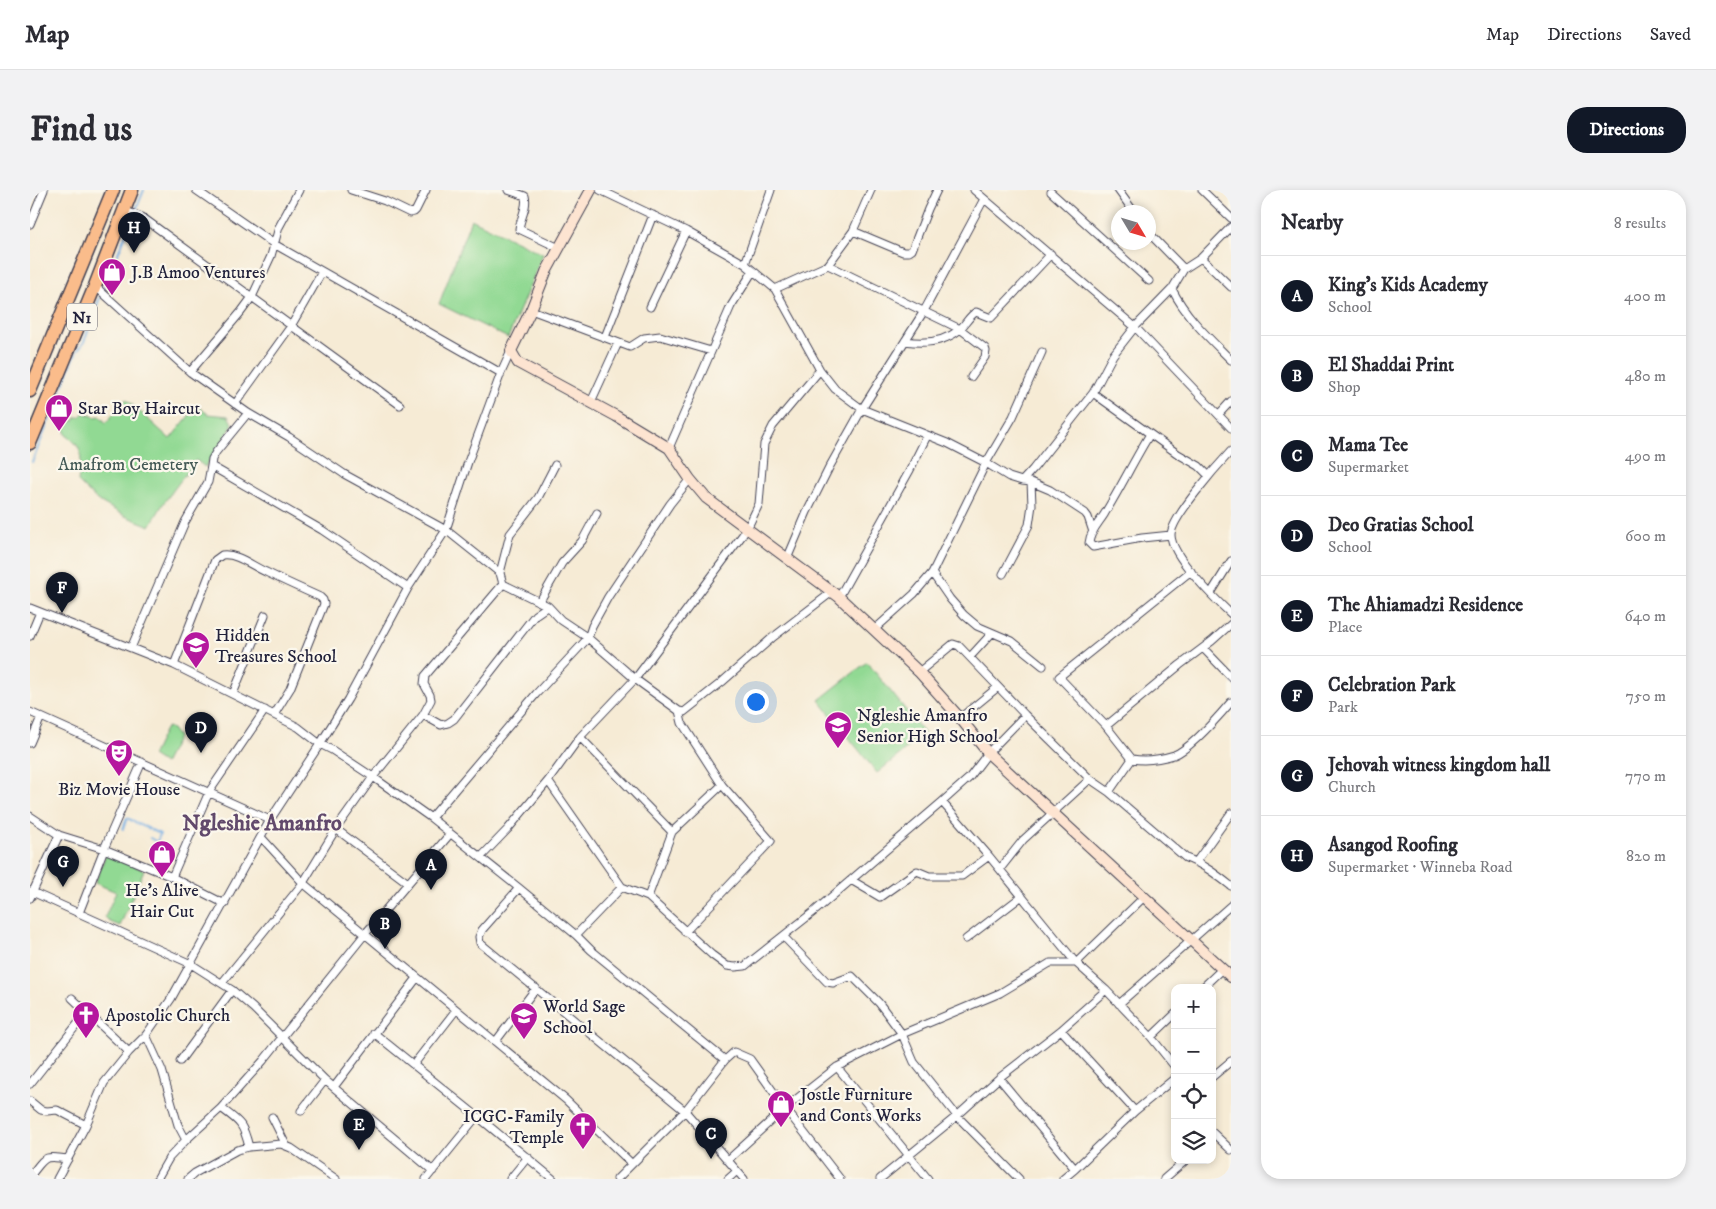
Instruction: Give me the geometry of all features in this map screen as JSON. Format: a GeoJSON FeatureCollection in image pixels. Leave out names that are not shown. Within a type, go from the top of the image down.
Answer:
{"type":"FeatureCollection","features":[{"type":"Feature","properties":{"kind":"highway","name":"N1"},"geometry":{"type":"LineString","coordinates":[[30,391],[113,190]]}},
{"type":"Feature","properties":{"kind":"highway","name":"N1"},"geometry":{"type":"LineString","coordinates":[[30,443],[95,286],[132,190]]}},
{"type":"Feature","properties":{"kind":"street"},"geometry":{"type":"LineString","coordinates":[[196,190],[274,244],[501,373]]}},
{"type":"Feature","properties":{"kind":"street"},"geometry":{"type":"LineString","coordinates":[[190,372],[252,297],[271,256],[279,227],[299,190]]}},
{"type":"Feature","properties":{"kind":"street"},"geometry":{"type":"LineString","coordinates":[[352,190],[380,199],[410,213],[416,210],[426,190]]}},
{"type":"Feature","properties":{"kind":"street"},"geometry":{"type":"LineString","coordinates":[[508,190],[525,196],[526,201],[519,230],[559,248]]}},
{"type":"Feature","properties":{"kind":"street"},"geometry":{"type":"LineString","coordinates":[[57,1179],[86,1125],[104,1083],[129,1052],[146,1035],[171,999],[270,820],[348,699],[408,588],[446,530],[468,462],[501,373],[531,310],[546,272],[591,190]]}},
{"type":"Feature","properties":{"kind":"street"},"geometry":{"type":"LineString","coordinates":[[600,190],[686,231],[745,264],[775,288],[820,370],[835,389],[862,409],[947,444],[986,463],[1009,477],[1031,482],[1050,490],[1085,513],[1092,532]]}},
{"type":"Feature","properties":{"kind":"street"},"geometry":{"type":"LineString","coordinates":[[745,264],[772,190]]}},
{"type":"Feature","properties":{"kind":"street"},"geometry":{"type":"LineString","coordinates":[[775,288],[828,266],[853,231],[871,190]]}},
{"type":"Feature","properties":{"kind":"street"},"geometry":{"type":"LineString","coordinates":[[853,231],[903,252],[909,252],[912,250],[937,190]]}},
{"type":"Feature","properties":{"kind":"street"},"geometry":{"type":"LineString","coordinates":[[974,190],[1135,327],[1231,428]]}},
{"type":"Feature","properties":{"kind":"street"},"geometry":{"type":"LineString","coordinates":[[1118,190],[1129,205]]}},
{"type":"Feature","properties":{"kind":"street"},"geometry":{"type":"LineString","coordinates":[[1202,190],[1231,218]]}},
{"type":"Feature","properties":{"kind":"street"},"geometry":{"type":"LineString","coordinates":[[30,224],[42,191]]}},
{"type":"Feature","properties":{"kind":"street"},"geometry":{"type":"LineString","coordinates":[[1051,191],[1149,281]]}},
{"type":"Feature","properties":{"kind":"street"},"geometry":{"type":"LineString","coordinates":[[788,559],[807,512],[830,466],[862,409],[924,311],[984,199]]}},
{"type":"Feature","properties":{"kind":"street"},"geometry":{"type":"LineString","coordinates":[[123,210],[142,218],[400,405]]}},
{"type":"Feature","properties":{"kind":"street"},"geometry":{"type":"LineString","coordinates":[[605,338],[652,215]]}},
{"type":"Feature","properties":{"kind":"street"},"geometry":{"type":"LineString","coordinates":[[1022,481],[1093,393],[1114,355],[1135,327],[1172,289],[1184,269],[1201,258],[1231,228]]}},
{"type":"Feature","properties":{"kind":"street"},"geometry":{"type":"LineString","coordinates":[[650,307],[686,231]]}},
{"type":"Feature","properties":{"kind":"street"},"geometry":{"type":"LineString","coordinates":[[1156,240],[1184,269]]}},
{"type":"Feature","properties":{"kind":"street"},"geometry":{"type":"LineString","coordinates":[[905,341],[929,343],[952,335],[976,312],[991,318],[1051,254]]}},
{"type":"Feature","properties":{"kind":"street"},"geometry":{"type":"LineString","coordinates":[[1201,258],[1231,287]]}},
{"type":"Feature","properties":{"kind":"street"},"geometry":{"type":"LineString","coordinates":[[828,266],[960,329],[985,348],[984,357],[971,377]]}},
{"type":"Feature","properties":{"kind":"street"},"geometry":{"type":"LineString","coordinates":[[669,448],[732,306],[753,271]]}},
{"type":"Feature","properties":{"kind":"street"},"geometry":{"type":"LineString","coordinates":[[235,404],[291,326],[322,272]]}},
{"type":"Feature","properties":{"kind":"street"},"geometry":{"type":"LineString","coordinates":[[95,286],[190,372],[235,404],[344,474],[446,530],[500,573]]}},
{"type":"Feature","properties":{"kind":"street"},"geometry":{"type":"LineString","coordinates":[[1172,289],[1179,303],[1195,324],[1231,360]]}},
{"type":"Feature","properties":{"kind":"street"},"geometry":{"type":"LineString","coordinates":[[531,310],[630,347],[644,338],[660,336],[711,351]]}},
{"type":"Feature","properties":{"kind":"street"},"geometry":{"type":"LineString","coordinates":[[591,402],[618,343]]}},
{"type":"Feature","properties":{"kind":"street"},"geometry":{"type":"LineString","coordinates":[[511,351],[518,363],[591,402],[669,448],[690,479],[706,498],[835,594],[875,630],[919,672],[988,753],[1231,977]]}},
{"type":"Feature","properties":{"kind":"street"},"geometry":{"type":"LineString","coordinates":[[875,630],[914,594],[932,573],[986,463],[1013,417],[1042,352]]}},
{"type":"Feature","properties":{"kind":"street"},"geometry":{"type":"LineString","coordinates":[[481,858],[548,781],[580,737],[635,679],[747,530],[759,504],[764,444],[773,426],[820,370]]}},
{"type":"Feature","properties":{"kind":"street"},"geometry":{"type":"LineString","coordinates":[[1093,393],[1178,454],[1200,466],[1209,476]]}},
{"type":"Feature","properties":{"kind":"street"},"geometry":{"type":"LineString","coordinates":[[1219,414],[1231,401]]}},
{"type":"Feature","properties":{"kind":"street"},"geometry":{"type":"LineString","coordinates":[[132,648],[185,522],[208,482],[212,460],[216,452],[248,413]]}},
{"type":"Feature","properties":{"kind":"street"},"geometry":{"type":"LineString","coordinates":[[1150,434],[1105,513],[1092,532],[1089,544],[1093,547],[1171,535]]}},
{"type":"Feature","properties":{"kind":"street"},"geometry":{"type":"LineString","coordinates":[[679,712],[684,712],[772,638],[835,594],[910,470],[927,436]]}},
{"type":"Feature","properties":{"kind":"street"},"geometry":{"type":"LineString","coordinates":[[1231,451],[1194,494],[1171,535],[1178,555],[1231,614]]}},
{"type":"Feature","properties":{"kind":"street"},"geometry":{"type":"LineString","coordinates":[[503,584],[500,573],[510,534],[538,498],[555,465]]}},
{"type":"Feature","properties":{"kind":"street"},"geometry":{"type":"LineString","coordinates":[[211,466],[322,530],[408,588]]}},
{"type":"Feature","properties":{"kind":"street"},"geometry":{"type":"LineString","coordinates":[[431,818],[536,694],[588,638],[592,626],[608,597],[670,504],[690,479]]}},
{"type":"Feature","properties":{"kind":"street"},"geometry":{"type":"LineString","coordinates":[[1003,574],[1029,525],[1032,505],[1031,482]]}},
{"type":"Feature","properties":{"kind":"street"},"geometry":{"type":"LineString","coordinates":[[540,601],[562,563],[582,541],[598,513]]}},
{"type":"Feature","properties":{"kind":"street"},"geometry":{"type":"LineString","coordinates":[[174,665],[215,560],[222,554],[239,558],[264,572],[320,597],[324,604],[290,689],[274,715]]}},
{"type":"Feature","properties":{"kind":"street"},"geometry":{"type":"LineString","coordinates":[[1211,593],[1231,562]]}},
{"type":"Feature","properties":{"kind":"street"},"geometry":{"type":"LineString","coordinates":[[1191,571],[1059,677],[1106,726],[1132,759],[1151,760],[1175,754],[1191,742],[1231,702]]}},
{"type":"Feature","properties":{"kind":"street"},"geometry":{"type":"LineString","coordinates":[[932,573],[964,615],[978,626],[1012,641],[1043,666]]}},
{"type":"Feature","properties":{"kind":"street"},"geometry":{"type":"LineString","coordinates":[[503,584],[548,606],[561,620],[588,638],[635,679],[679,712],[682,723],[722,785],[771,841],[686,932]]}},
{"type":"Feature","properties":{"kind":"street"},"geometry":{"type":"LineString","coordinates":[[222,983],[303,883],[336,829],[373,777],[423,715],[431,700],[424,684],[425,676],[503,584]]}},
{"type":"Feature","properties":{"kind":"street"},"geometry":{"type":"LineString","coordinates":[[423,715],[441,725],[445,725],[454,719],[535,615],[548,606]]}},
{"type":"Feature","properties":{"kind":"street"},"geometry":{"type":"LineString","coordinates":[[30,608],[174,665],[298,727],[320,744],[373,777],[431,818],[519,888],[725,1060]]}},
{"type":"Feature","properties":{"kind":"street"},"geometry":{"type":"LineString","coordinates":[[30,636],[40,612]]}},
{"type":"Feature","properties":{"kind":"street"},"geometry":{"type":"LineString","coordinates":[[233,694],[265,615]]}},
{"type":"Feature","properties":{"kind":"street"},"geometry":{"type":"LineString","coordinates":[[1106,726],[1231,624]]}},
{"type":"Feature","properties":{"kind":"street"},"geometry":{"type":"LineString","coordinates":[[970,658],[992,633]]}},
{"type":"Feature","properties":{"kind":"street"},"geometry":{"type":"LineString","coordinates":[[919,672],[953,644],[959,646],[1090,779],[1109,792],[1186,858],[1196,862],[1231,886]]}},
{"type":"Feature","properties":{"kind":"street"},"geometry":{"type":"LineString","coordinates":[[1203,648],[1231,677]]}},
{"type":"Feature","properties":{"kind":"street"},"geometry":{"type":"LineString","coordinates":[[960,718],[998,687]]}},
{"type":"Feature","properties":{"kind":"street"},"geometry":{"type":"LineString","coordinates":[[172,877],[209,792],[265,710]]}},
{"type":"Feature","properties":{"kind":"street"},"geometry":{"type":"LineString","coordinates":[[30,712],[270,820]]}},
{"type":"Feature","properties":{"kind":"street"},"geometry":{"type":"LineString","coordinates":[[548,781],[622,887],[648,897],[712,956],[727,966],[745,966],[851,880],[942,802],[968,778],[988,753],[1025,715]]}},
{"type":"Feature","properties":{"kind":"street"},"geometry":{"type":"LineString","coordinates":[[30,743],[41,717]]}},
{"type":"Feature","properties":{"kind":"street"},"geometry":{"type":"LineString","coordinates":[[580,737],[672,832]]}},
{"type":"Feature","properties":{"kind":"street"},"geometry":{"type":"LineString","coordinates":[[1109,792],[1132,759]]}},
{"type":"Feature","properties":{"kind":"street"},"geometry":{"type":"LineString","coordinates":[[79,913],[104,849],[142,762]]}},
{"type":"Feature","properties":{"kind":"street"},"geometry":{"type":"LineString","coordinates":[[1000,869],[1023,840],[1090,779]]}},
{"type":"Feature","properties":{"kind":"street"},"geometry":{"type":"LineString","coordinates":[[648,897],[672,832],[722,785]]}},
{"type":"Feature","properties":{"kind":"street"},"geometry":{"type":"LineString","coordinates":[[942,802],[1000,869],[1076,963],[1106,990],[1151,1037],[1171,1063]]}},
{"type":"Feature","properties":{"kind":"street"},"geometry":{"type":"LineString","coordinates":[[1196,862],[1231,813]]}},
{"type":"Feature","properties":{"kind":"street"},"geometry":{"type":"LineString","coordinates":[[30,816],[59,834],[104,849],[172,877],[225,904]]}},
{"type":"Feature","properties":{"kind":"street"},"geometry":{"type":"LineString","coordinates":[[336,829],[408,882]]}},
{"type":"Feature","properties":{"kind":"street"},"geometry":{"type":"LineString","coordinates":[[59,834],[31,893],[191,964],[222,983],[253,1008],[325,1080],[433,1171]]}},
{"type":"Feature","properties":{"kind":"street"},"geometry":{"type":"LineString","coordinates":[[157,1179],[169,1158],[238,1091],[365,934],[450,834]]}},
{"type":"Feature","properties":{"kind":"street"},"geometry":{"type":"LineString","coordinates":[[261,837],[303,883],[566,1100],[631,1163]]}},
{"type":"Feature","properties":{"kind":"street"},"geometry":{"type":"LineString","coordinates":[[851,880],[880,897],[917,872],[929,876],[962,876],[989,856]]}},
{"type":"Feature","properties":{"kind":"street"},"geometry":{"type":"LineString","coordinates":[[576,935],[622,887]]}},
{"type":"Feature","properties":{"kind":"street"},"geometry":{"type":"LineString","coordinates":[[519,888],[482,930],[479,937],[480,943],[685,1111],[744,1179]]}},
{"type":"Feature","properties":{"kind":"street"},"geometry":{"type":"LineString","coordinates":[[966,939],[1022,896]]}},
{"type":"Feature","properties":{"kind":"street"},"geometry":{"type":"LineString","coordinates":[[728,1159],[786,1108],[837,1067],[902,1034],[1000,993],[1050,963],[1076,963],[1144,897]]}},
{"type":"Feature","properties":{"kind":"street"},"geometry":{"type":"LineString","coordinates":[[1119,1004],[1231,905]]}},
{"type":"Feature","properties":{"kind":"street"},"geometry":{"type":"LineString","coordinates":[[783,936],[827,982],[833,983],[852,976],[859,982],[879,1003],[902,1034],[914,1062],[957,1116],[1019,1179]]}},
{"type":"Feature","properties":{"kind":"street"},"geometry":{"type":"LineString","coordinates":[[1206,984],[1222,969]]}},
{"type":"Feature","properties":{"kind":"street"},"geometry":{"type":"LineString","coordinates":[[334,1087],[417,978]]}},
{"type":"Feature","properties":{"kind":"street"},"geometry":{"type":"LineString","coordinates":[[496,1041],[536,988]]}},
{"type":"Feature","properties":{"kind":"street"},"geometry":{"type":"LineString","coordinates":[[180,1061],[232,990]]}},
{"type":"Feature","properties":{"kind":"street"},"geometry":{"type":"LineString","coordinates":[[880,1179],[957,1116],[999,1078],[1061,1030],[1106,990]]}},
{"type":"Feature","properties":{"kind":"street"},"geometry":{"type":"LineString","coordinates":[[72,998],[129,1052]]}},
{"type":"Feature","properties":{"kind":"street"},"geometry":{"type":"LineString","coordinates":[[414,1064],[456,1010]]}},
{"type":"Feature","properties":{"kind":"street"},"geometry":{"type":"LineString","coordinates":[[30,1084],[87,1012]]}},
{"type":"Feature","properties":{"kind":"street"},"geometry":{"type":"LineString","coordinates":[[1151,1037],[1171,1018]]}},
{"type":"Feature","properties":{"kind":"street"},"geometry":{"type":"LineString","coordinates":[[1061,1030],[1135,1111]]}},
{"type":"Feature","properties":{"kind":"street"},"geometry":{"type":"LineString","coordinates":[[374,1033],[553,1179]]}},
{"type":"Feature","properties":{"kind":"street"},"geometry":{"type":"LineString","coordinates":[[146,1035],[162,1070],[178,1125],[186,1140]]}},
{"type":"Feature","properties":{"kind":"street"},"geometry":{"type":"LineString","coordinates":[[617,1179],[685,1111],[725,1060],[734,1052],[750,1059],[840,1179]]}},
{"type":"Feature","properties":{"kind":"street"},"geometry":{"type":"LineString","coordinates":[[1216,1074],[1231,1061]]}},
{"type":"Feature","properties":{"kind":"street"},"geometry":{"type":"LineString","coordinates":[[837,1067],[928,1179]]}},
{"type":"Feature","properties":{"kind":"street"},"geometry":{"type":"LineString","coordinates":[[999,1078],[1075,1169]]}},
{"type":"Feature","properties":{"kind":"street"},"geometry":{"type":"LineString","coordinates":[[301,1110],[325,1080]]}},
{"type":"Feature","properties":{"kind":"street"},"geometry":{"type":"LineString","coordinates":[[1063,1179],[1135,1111],[1171,1081]]}},
{"type":"Feature","properties":{"kind":"street"},"geometry":{"type":"LineString","coordinates":[[30,1102],[41,1110],[57,1110],[86,1125]]}},
{"type":"Feature","properties":{"kind":"street"},"geometry":{"type":"LineString","coordinates":[[221,1108],[242,1124],[249,1147]]}},
{"type":"Feature","properties":{"kind":"street"},"geometry":{"type":"LineString","coordinates":[[426,1179],[477,1116]]}},
{"type":"Feature","properties":{"kind":"street"},"geometry":{"type":"LineString","coordinates":[[272,1117],[286,1145],[336,1179]]}},
{"type":"Feature","properties":{"kind":"street"},"geometry":{"type":"LineString","coordinates":[[1216,1136],[1231,1150]]}},
{"type":"Feature","properties":{"kind":"street"},"geometry":{"type":"LineString","coordinates":[[188,1179],[227,1154],[249,1147],[286,1145]]}},
{"type":"Feature","properties":{"kind":"street"},"geometry":{"type":"LineString","coordinates":[[30,1176],[50,1156],[68,1159]]}},
{"type":"Feature","properties":{"kind":"street"},"geometry":{"type":"LineString","coordinates":[[510,1179],[528,1157]]}},
{"type":"Feature","properties":{"kind":"street"},"geometry":{"type":"LineString","coordinates":[[1164,1179],[1181,1164]]}},
{"type":"Feature","properties":{"kind":"street"},"geometry":{"type":"LineString","coordinates":[[728,1179],[737,1171]]}},
{"type":"Feature","properties":{"kind":"green space"},"geometry":{"type":"Polygon","coordinates":[[[471,219],[543,254],[508,338],[439,304],[471,219]]]}},
{"type":"Feature","properties":{"kind":"green space","name":"Amafrom Cemetery"},"geometry":{"type":"Polygon","coordinates":[[[126,399],[170,439],[197,406],[208,414],[228,416],[233,425],[205,467],[196,460],[163,504],[150,526],[125,516],[97,500],[78,482],[81,461],[80,450],[73,440],[66,435],[64,428],[66,422],[75,420],[76,417],[84,413],[95,417],[100,416],[106,423],[126,399]]]}},
{"type":"Feature","properties":{"kind":"green space"},"geometry":{"type":"Polygon","coordinates":[[[867,662],[925,734],[877,773],[819,700],[867,662]]]}},
{"type":"Feature","properties":{"kind":"green space"},"geometry":{"type":"Polygon","coordinates":[[[168,727],[178,737],[164,764],[152,756],[165,729],[168,727]]]}},
{"type":"Feature","properties":{"kind":"green space"},"geometry":{"type":"Polygon","coordinates":[[[106,854],[144,870],[120,926],[110,922],[105,917],[116,892],[95,883],[106,854]]]}},
{"type":"Feature","properties":{"kind":"waterway"},"geometry":{"type":"LineString","coordinates":[[103,290],[144,190]]}},
{"type":"Feature","properties":{"kind":"waterway"},"geometry":{"type":"LineString","coordinates":[[63,385],[77,351],[84,342],[101,294]]}},
{"type":"Feature","properties":{"kind":"waterway"},"geometry":{"type":"LineString","coordinates":[[32,462],[62,389]]}},
{"type":"Feature","properties":{"kind":"waterway"},"geometry":{"type":"LineString","coordinates":[[123,829],[127,818],[149,829]]}},
{"type":"Feature","properties":{"kind":"waterway"},"geometry":{"type":"LineString","coordinates":[[150,838],[157,842],[160,834],[151,830]]}},
{"type":"Feature","properties":{"kind":"place","name":"Asangod Roofing"},"geometry":{"type":"Point","coordinates":[134,253]}},
{"type":"Feature","properties":{"kind":"place","name":"J.B Amoo Ventures"},"geometry":{"type":"Point","coordinates":[112,296]}},
{"type":"Feature","properties":{"kind":"place","name":"Star Boy Haircut"},"geometry":{"type":"Point","coordinates":[59,432]}},
{"type":"Feature","properties":{"kind":"place","name":"Celebration Park"},"geometry":{"type":"Point","coordinates":[62,613]}},
{"type":"Feature","properties":{"kind":"place","name":"Hidden Treasures School"},"geometry":{"type":"Point","coordinates":[196,669]}},
{"type":"Feature","properties":{"kind":"place","name":"Ngleshie Amanfro Senior High School"},"geometry":{"type":"Point","coordinates":[838,749]}},
{"type":"Feature","properties":{"kind":"place","name":"Deo Gratias School"},"geometry":{"type":"Point","coordinates":[201,753]}},
{"type":"Feature","properties":{"kind":"place","name":"Biz Movie House"},"geometry":{"type":"Point","coordinates":[119,777]}},
{"type":"Feature","properties":{"kind":"place","name":"He's Alive Hair Cut"},"geometry":{"type":"Point","coordinates":[162,878]}},
{"type":"Feature","properties":{"kind":"place","name":"Jehovah witness kingdom hall"},"geometry":{"type":"Point","coordinates":[63,887]}},
{"type":"Feature","properties":{"kind":"place","name":"King's Kids Academy"},"geometry":{"type":"Point","coordinates":[431,890]}},
{"type":"Feature","properties":{"kind":"place","name":"El Shaddai Print"},"geometry":{"type":"Point","coordinates":[385,949]}},
{"type":"Feature","properties":{"kind":"place","name":"Apostolic Church"},"geometry":{"type":"Point","coordinates":[86,1039]}},
{"type":"Feature","properties":{"kind":"place","name":"World Sage School"},"geometry":{"type":"Point","coordinates":[524,1040]}},
{"type":"Feature","properties":{"kind":"place","name":"Jostle Furniture and Conts Works"},"geometry":{"type":"Point","coordinates":[781,1128]}},
{"type":"Feature","properties":{"kind":"place","name":"The Ahiamadzi Residence"},"geometry":{"type":"Point","coordinates":[359,1150]}},
{"type":"Feature","properties":{"kind":"place","name":"ICGC-Family Temple"},"geometry":{"type":"Point","coordinates":[583,1150]}},
{"type":"Feature","properties":{"kind":"place","name":"Mama Tee"},"geometry":{"type":"Point","coordinates":[711,1159]}},
{"type":"Feature","properties":{"kind":"district","name":"Ngleshie Amanfro"},"geometry":{"type":"Point","coordinates":[262,822]}}]}
